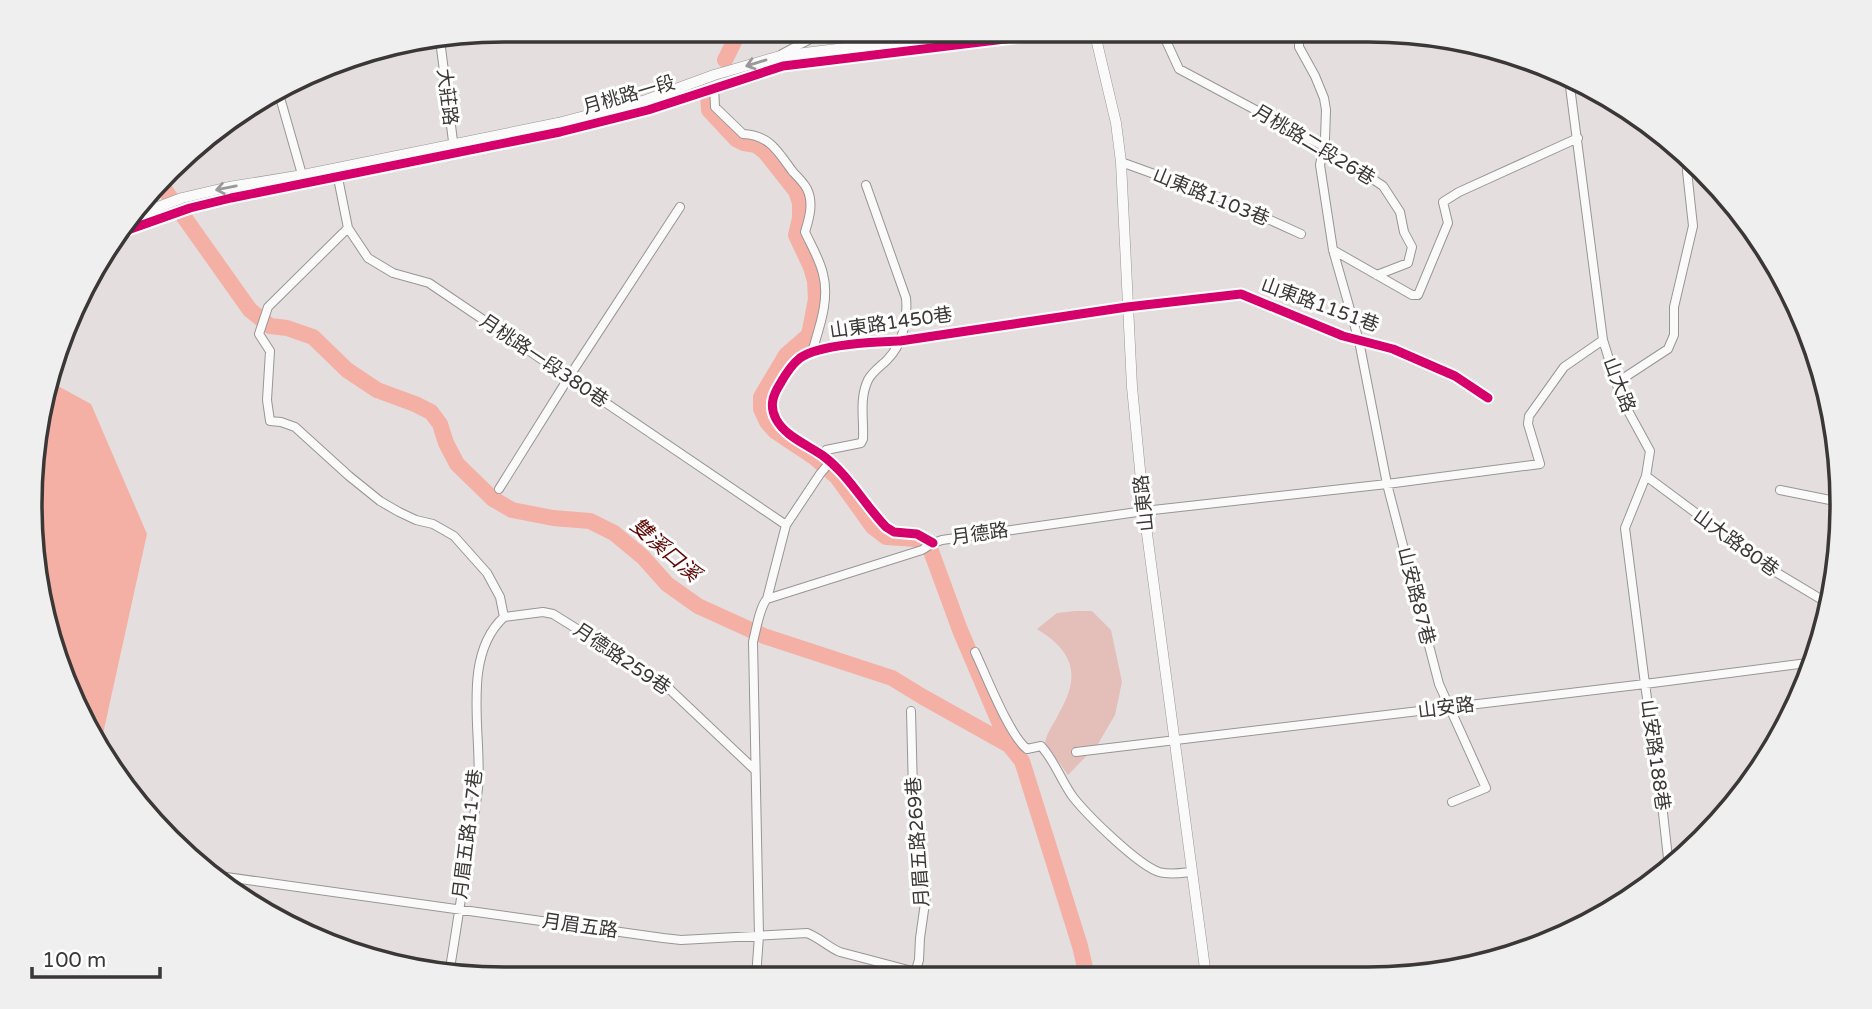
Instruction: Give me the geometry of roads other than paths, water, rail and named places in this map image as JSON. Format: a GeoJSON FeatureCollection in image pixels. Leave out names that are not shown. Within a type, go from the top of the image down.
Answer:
{"type":"FeatureCollection","features":[{"type":"Feature","properties":{"kind":"street"},"geometry":{"type":"LineString","coordinates":[[781,61],[809,42]]}},
{"type":"Feature","properties":{"kind":"street","name":"月桃路一段"},"geometry":{"type":"LineString","coordinates":[[559,127],[714,75],[781,61],[911,42]]}},
{"type":"Feature","properties":{"kind":"street","name":"月桃路一段"},"geometry":{"type":"LineString","coordinates":[[135,228],[190,208],[304,180],[649,110],[781,61],[964,42]]}},
{"type":"Feature","properties":{"kind":"street","name":"山東路"},"geometry":{"type":"LineString","coordinates":[[1097,42],[1116,123],[1121,162],[1132,387],[1144,511],[1205,967]]}},
{"type":"Feature","properties":{"kind":"street","name":"月桃路二段26巷"},"geometry":{"type":"LineString","coordinates":[[1167,42],[1179,69],[1323,146],[1383,187],[1400,212],[1404,232],[1412,247],[1408,263],[1377,275]]}},
{"type":"Feature","properties":{"kind":"street","name":"山安路87巷"},"geometry":{"type":"LineString","coordinates":[[1298,42],[1298,47],[1324,98],[1325,139],[1320,165],[1333,250],[1359,341],[1387,484],[1439,684],[1486,788],[1452,802]]}},
{"type":"Feature","properties":{"kind":"street","name":"大莊路"},"geometry":{"type":"LineString","coordinates":[[441,47],[454,148]]}},
{"type":"Feature","properties":{"kind":"street"},"geometry":{"type":"LineString","coordinates":[[714,87],[715,107],[743,134],[754,135],[771,143],[808,190],[811,205],[805,232],[823,273],[825,298],[812,352]]}},
{"type":"Feature","properties":{"kind":"street","name":"山大路"},"geometry":{"type":"LineString","coordinates":[[1571,89],[1603,340],[1621,398],[1650,451],[1646,476],[1625,528],[1645,684]]}},
{"type":"Feature","properties":{"kind":"street"},"geometry":{"type":"LineString","coordinates":[[281,100],[304,180]]}},
{"type":"Feature","properties":{"kind":"street"},"geometry":{"type":"LineString","coordinates":[[1333,250],[1412,295],[1418,295],[1448,223],[1443,202],[1459,192],[1578,138]]}},
{"type":"Feature","properties":{"kind":"street","name":"月桃路一段"},"geometry":{"type":"LineString","coordinates":[[148,211],[182,198],[229,187],[338,178],[454,148]]}},
{"type":"Feature","properties":{"kind":"street","name":"山東路1103巷"},"geometry":{"type":"LineString","coordinates":[[1121,162],[1226,200],[1301,234]]}},
{"type":"Feature","properties":{"kind":"street"},"geometry":{"type":"LineString","coordinates":[[1616,383],[1668,349],[1674,335],[1674,307],[1693,226],[1687,170]]}},
{"type":"Feature","properties":{"kind":"street","name":"月桃路一段380巷"},"geometry":{"type":"LineString","coordinates":[[338,178],[348,229],[368,258],[393,273],[429,283],[786,525]]}},
{"type":"Feature","properties":{"kind":"street"},"geometry":{"type":"LineString","coordinates":[[822,455],[826,450],[861,443],[861,410],[869,377],[890,357],[904,331],[906,298],[866,185]]}},
{"type":"Feature","properties":{"kind":"street"},"geometry":{"type":"LineString","coordinates":[[499,489],[680,207]]}},
{"type":"Feature","properties":{"kind":"street"},"geometry":{"type":"LineString","coordinates":[[348,229],[268,307],[259,334],[270,351],[267,400],[270,421],[295,427],[349,477],[399,512],[433,524],[454,536],[487,573],[499,597],[504,617]]}},
{"type":"Feature","properties":{"kind":"street","name":"山東路1151巷"},"geometry":{"type":"LineString","coordinates":[[1127,307],[1241,294],[1359,341],[1392,349],[1455,376],[1488,398]]}},
{"type":"Feature","properties":{"kind":"street","name":"山東路1450巷"},"geometry":{"type":"LineString","coordinates":[[933,542],[917,534],[894,532],[886,527],[841,471],[782,428],[774,416],[773,394],[790,367],[812,352],[1127,307]]}},
{"type":"Feature","properties":{"kind":"street","name":"月德路"},"geometry":{"type":"LineString","coordinates":[[767,599],[922,550],[933,542],[942,540],[1144,511],[1540,464],[1528,424],[1529,416],[1564,367],[1603,340]]}},
{"type":"Feature","properties":{"kind":"street"},"geometry":{"type":"LineString","coordinates":[[758,967],[760,936],[753,642],[786,525],[830,462]]}},
{"type":"Feature","properties":{"kind":"street","name":"山大路80巷"},"geometry":{"type":"LineString","coordinates":[[1646,476],[1774,571],[1820,599]]}},
{"type":"Feature","properties":{"kind":"street"},"geometry":{"type":"LineString","coordinates":[[1780,490],[1830,500]]}},
{"type":"Feature","properties":{"kind":"street","name":"月德路259巷"},"geometry":{"type":"LineString","coordinates":[[504,617],[543,612],[560,618],[662,682],[755,770]]}},
{"type":"Feature","properties":{"kind":"street","name":"月眉五路117巷"},"geometry":{"type":"LineString","coordinates":[[451,964],[478,786],[476,703],[483,649],[495,625],[504,617]]}},
{"type":"Feature","properties":{"kind":"street"},"geometry":{"type":"LineString","coordinates":[[975,652],[1004,716],[1022,745],[1027,749],[1041,746],[1073,796],[1103,828],[1150,868],[1162,873],[1192,872]]}},
{"type":"Feature","properties":{"kind":"street","name":"山安路"},"geometry":{"type":"LineString","coordinates":[[1076,752],[1801,664]]}},
{"type":"Feature","properties":{"kind":"street","name":"山安路188巷"},"geometry":{"type":"LineString","coordinates":[[1645,684],[1668,856]]}},
{"type":"Feature","properties":{"kind":"street","name":"月眉五路269巷"},"geometry":{"type":"LineString","coordinates":[[911,711],[914,832],[926,896],[917,967]]}},
{"type":"Feature","properties":{"kind":"street","name":"月眉五路"},"geometry":{"type":"LineString","coordinates":[[233,878],[681,940],[807,933],[841,953],[893,967]]}},
{"type":"Feature","properties":{"kind":"waterway"},"geometry":{"type":"LineString","coordinates":[[725,60],[734,42]]}},
{"type":"Feature","properties":{"kind":"waterway"},"geometry":{"type":"LineString","coordinates":[[708,96],[709,110],[736,139],[756,145],[765,152],[796,191],[800,203],[796,235],[815,281],[816,299],[809,335],[786,355],[761,397],[761,409],[767,422],[775,431],[814,457],[837,477],[873,527],[886,537],[916,539],[931,551],[960,630],[1009,745]]}},
{"type":"Feature","properties":{"kind":"waterway","name":"雙溪口溪"},"geometry":{"type":"LineString","coordinates":[[165,191],[250,310],[270,326],[287,328],[313,337],[347,370],[377,390],[431,412],[440,424],[457,464],[493,499],[512,510],[553,518],[590,521],[614,533],[643,557],[667,584],[698,606],[764,636],[892,678],[1009,745],[1022,761],[1085,967]]}}]}
